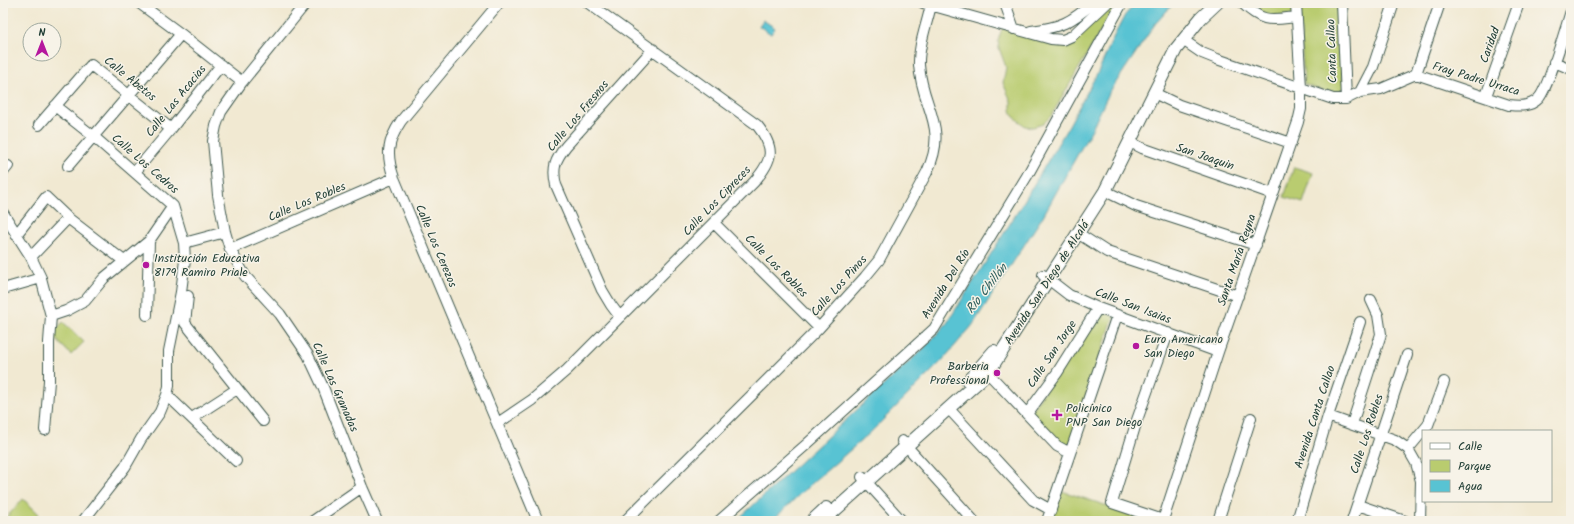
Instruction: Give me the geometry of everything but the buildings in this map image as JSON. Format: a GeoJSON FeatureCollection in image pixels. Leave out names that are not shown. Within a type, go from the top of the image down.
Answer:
{"type":"FeatureCollection","features":[{"type":"Feature","properties":{"kind":"main road","name":"Avenida San Diego de Alcalá"},"geometry":{"type":"LineString","coordinates":[[904,444],[949,409],[988,373],[1085,213],[1172,42],[1183,27],[1206,3]]}},
{"type":"Feature","properties":{"kind":"main road","name":"Avenida San Diego de Alcalá"},"geometry":{"type":"LineString","coordinates":[[812,521],[865,479],[904,444],[959,391],[986,362],[1079,234],[1105,192],[1176,49],[1201,18],[1217,3]]}},
{"type":"Feature","properties":{"kind":"main road","name":"Avenida San Diego de Alcalá"},"geometry":{"type":"LineString","coordinates":[[825,520],[865,479]]}},
{"type":"Feature","properties":{"kind":"street"},"geometry":{"type":"LineString","coordinates":[[139,3],[242,82]]}},
{"type":"Feature","properties":{"kind":"street","name":"Calle Las Granadas"},"geometry":{"type":"LineString","coordinates":[[306,3],[242,82],[221,112],[213,141],[218,195],[230,249],[245,276],[280,314],[308,355],[326,393],[362,487],[377,521]]}},
{"type":"Feature","properties":{"kind":"street","name":"Calle Los Cerezos"},"geometry":{"type":"LineString","coordinates":[[499,3],[400,121],[392,135],[389,151],[390,166],[538,521]]}},
{"type":"Feature","properties":{"kind":"street","name":"Calle Los Cipreces"},"geometry":{"type":"LineString","coordinates":[[498,423],[532,400],[567,370],[714,223],[764,170],[769,160],[770,147],[766,136],[757,125],[588,3]]}},
{"type":"Feature","properties":{"kind":"street"},"geometry":{"type":"LineString","coordinates":[[1005,3],[1014,29]]}},
{"type":"Feature","properties":{"kind":"street"},"geometry":{"type":"LineString","coordinates":[[1027,32],[1051,29],[1064,24],[1093,3]]}},
{"type":"Feature","properties":{"kind":"street"},"geometry":{"type":"LineString","coordinates":[[927,4],[1050,39],[1063,40],[1072,36],[1107,3]]}},
{"type":"Feature","properties":{"kind":"street","name":"Avenida Del Río"},"geometry":{"type":"LineString","coordinates":[[719,521],[934,329],[1027,176],[1122,3]]}},
{"type":"Feature","properties":{"kind":"street"},"geometry":{"type":"LineString","coordinates":[[1242,3],[1254,14],[1260,17],[1275,19],[1296,17]]}},
{"type":"Feature","properties":{"kind":"street","name":"Santa María Reyna"},"geometry":{"type":"LineString","coordinates":[[1168,333],[1137,420],[1112,503],[1163,520],[1218,352],[1291,143],[1301,109],[1296,3]]}},
{"type":"Feature","properties":{"kind":"street","name":"Canta Callao"},"geometry":{"type":"LineString","coordinates":[[1342,3],[1346,99]]}},
{"type":"Feature","properties":{"kind":"street"},"geometry":{"type":"LineString","coordinates":[[1360,92],[1373,67],[1394,3]]}},
{"type":"Feature","properties":{"kind":"street"},"geometry":{"type":"LineString","coordinates":[[1416,74],[1440,3]]}},
{"type":"Feature","properties":{"kind":"street","name":"Caridad"},"geometry":{"type":"LineString","coordinates":[[1486,96],[1519,3]]}},
{"type":"Feature","properties":{"kind":"street","name":"Calle Los Pinos"},"geometry":{"type":"LineString","coordinates":[[625,521],[819,328],[879,260],[933,160],[936,147],[934,121],[921,78],[919,65],[927,4]]}},
{"type":"Feature","properties":{"kind":"street","name":"Fray Padre Urraca"},"geometry":{"type":"LineString","coordinates":[[1346,99],[1360,92],[1381,89],[1416,74],[1486,96],[1509,105],[1520,106],[1531,104],[1539,98],[1554,62],[1571,11]]}},
{"type":"Feature","properties":{"kind":"street"},"geometry":{"type":"LineString","coordinates":[[68,166],[181,34]]}},
{"type":"Feature","properties":{"kind":"street"},"geometry":{"type":"LineString","coordinates":[[1183,40],[1202,53],[1217,59],[1333,100],[1346,99]]}},
{"type":"Feature","properties":{"kind":"street","name":"Calle Los Fresnos"},"geometry":{"type":"LineString","coordinates":[[620,317],[602,290],[556,185],[554,164],[566,146],[653,49]]}},
{"type":"Feature","properties":{"kind":"street"},"geometry":{"type":"LineString","coordinates":[[1554,62],[1571,69]]}},
{"type":"Feature","properties":{"kind":"street","name":"Calle Abetos"},"geometry":{"type":"LineString","coordinates":[[55,106],[92,65],[171,129]]}},
{"type":"Feature","properties":{"kind":"street","name":"Calle Las Acacias"},"geometry":{"type":"LineString","coordinates":[[135,172],[221,65]]}},
{"type":"Feature","properties":{"kind":"street"},"geometry":{"type":"LineString","coordinates":[[1154,93],[1179,105],[1291,143]]}},
{"type":"Feature","properties":{"kind":"street"},"geometry":{"type":"LineString","coordinates":[[39,125],[55,106]]}},
{"type":"Feature","properties":{"kind":"street","name":"Calle Los Cedros"},"geometry":{"type":"LineString","coordinates":[[55,106],[93,136],[173,206],[184,243],[185,260],[182,292],[169,351],[169,386],[167,395],[160,412],[141,439],[125,467],[83,521]]}},
{"type":"Feature","properties":{"kind":"street","name":"San Joaquin"},"geometry":{"type":"LineString","coordinates":[[1130,142],[1142,148],[1273,194]]}},
{"type":"Feature","properties":{"kind":"street","name":"Calle Los Robles"},"geometry":{"type":"LineString","coordinates":[[230,249],[394,178]]}},
{"type":"Feature","properties":{"kind":"street"},"geometry":{"type":"LineString","coordinates":[[1105,192],[1136,206],[1256,245]]}},
{"type":"Feature","properties":{"kind":"street"},"geometry":{"type":"LineString","coordinates":[[16,235],[46,197],[68,218],[124,261]]}},
{"type":"Feature","properties":{"kind":"street"},"geometry":{"type":"LineString","coordinates":[[51,316],[66,311],[85,300],[104,278],[149,242],[173,206]]}},
{"type":"Feature","properties":{"kind":"street"},"geometry":{"type":"LineString","coordinates":[[3,213],[31,257],[41,278],[51,316],[49,381],[45,430]]}},
{"type":"Feature","properties":{"kind":"street"},"geometry":{"type":"LineString","coordinates":[[31,257],[68,218]]}},
{"type":"Feature","properties":{"kind":"street","name":"Calle Los Robles"},"geometry":{"type":"LineString","coordinates":[[714,223],[819,328]]}},
{"type":"Feature","properties":{"kind":"street"},"geometry":{"type":"LineString","coordinates":[[184,243],[225,232]]}},
{"type":"Feature","properties":{"kind":"street"},"geometry":{"type":"LineString","coordinates":[[1079,234],[1107,252],[1238,296]]}},
{"type":"Feature","properties":{"kind":"street"},"geometry":{"type":"LineString","coordinates":[[147,315],[149,242]]}},
{"type":"Feature","properties":{"kind":"street"},"geometry":{"type":"LineString","coordinates":[[3,289],[41,278]]}},
{"type":"Feature","properties":{"kind":"street","name":"Calle San Isaias"},"geometry":{"type":"LineString","coordinates":[[1046,278],[1069,295],[1098,308],[1218,352]]}},
{"type":"Feature","properties":{"kind":"street"},"geometry":{"type":"LineString","coordinates":[[188,296],[185,323],[263,421]]}},
{"type":"Feature","properties":{"kind":"street"},"geometry":{"type":"LineString","coordinates":[[1352,424],[1381,334],[1378,315],[1371,300]]}},
{"type":"Feature","properties":{"kind":"street","name":"Calle San Jorge"},"geometry":{"type":"LineString","coordinates":[[1026,414],[1056,373],[1098,308]]}},
{"type":"Feature","properties":{"kind":"street"},"geometry":{"type":"LineString","coordinates":[[1047,521],[1117,315]]}},
{"type":"Feature","properties":{"kind":"street","name":"Avenida Canta Callao"},"geometry":{"type":"LineString","coordinates":[[1297,521],[1328,416],[1360,322]]}},
{"type":"Feature","properties":{"kind":"street","name":"Calle Los Robles"},"geometry":{"type":"LineString","coordinates":[[1352,521],[1407,355]]}},
{"type":"Feature","properties":{"kind":"street"},"geometry":{"type":"LineString","coordinates":[[988,373],[1057,446],[1070,453]]}},
{"type":"Feature","properties":{"kind":"street"},"geometry":{"type":"LineString","coordinates":[[1424,430],[1428,425],[1444,382]]}},
{"type":"Feature","properties":{"kind":"street"},"geometry":{"type":"LineString","coordinates":[[192,418],[237,389]]}},
{"type":"Feature","properties":{"kind":"street"},"geometry":{"type":"LineString","coordinates":[[167,395],[236,461]]}},
{"type":"Feature","properties":{"kind":"street"},"geometry":{"type":"LineString","coordinates":[[949,409],[1033,500],[1051,510]]}},
{"type":"Feature","properties":{"kind":"street"},"geometry":{"type":"LineString","coordinates":[[1328,416],[1395,440],[1408,449],[1416,463],[1421,481],[1420,521]]}},
{"type":"Feature","properties":{"kind":"street"},"geometry":{"type":"LineString","coordinates":[[1218,521],[1251,418]]}},
{"type":"Feature","properties":{"kind":"street"},"geometry":{"type":"LineString","coordinates":[[1408,449],[1422,432]]}},
{"type":"Feature","properties":{"kind":"street"},"geometry":{"type":"LineString","coordinates":[[904,444],[974,521]]}},
{"type":"Feature","properties":{"kind":"street"},"geometry":{"type":"LineString","coordinates":[[865,479],[902,521]]}},
{"type":"Feature","properties":{"kind":"street"},"geometry":{"type":"LineString","coordinates":[[313,521],[362,487]]}},
{"type":"Feature","properties":{"kind":"street"},"geometry":{"type":"LineString","coordinates":[[1358,504],[1405,521]]}},
{"type":"Feature","properties":{"kind":"green space"},"geometry":{"type":"Polygon","coordinates":[[[1112,3],[1117,3],[1051,116],[1043,124],[1033,127],[1025,126],[1013,116],[1011,101],[1003,83],[1006,67],[998,41],[1002,28],[1065,45],[1112,3]]]}},
{"type":"Feature","properties":{"kind":"green space"},"geometry":{"type":"Polygon","coordinates":[[[1246,3],[1293,3],[1294,15],[1268,17],[1246,3]]]}},
{"type":"Feature","properties":{"kind":"green space"},"geometry":{"type":"Polygon","coordinates":[[[1299,3],[1339,3],[1344,95],[1337,96],[1304,84],[1299,3]]]}},
{"type":"Feature","properties":{"kind":"green space"},"geometry":{"type":"Polygon","coordinates":[[[1294,167],[1313,173],[1303,203],[1284,197],[1294,167]]]}},
{"type":"Feature","properties":{"kind":"green space"},"geometry":{"type":"Polygon","coordinates":[[[1099,311],[1114,316],[1068,450],[1029,414],[1099,311]]]}},
{"type":"Feature","properties":{"kind":"green space"},"geometry":{"type":"Polygon","coordinates":[[[63,322],[84,342],[71,355],[51,334],[63,322]]]}},
{"type":"Feature","properties":{"kind":"green space"},"geometry":{"type":"Polygon","coordinates":[[[1062,491],[1153,521],[1052,521],[1062,491]]]}},
{"type":"Feature","properties":{"kind":"green space"},"geometry":{"type":"Polygon","coordinates":[[[23,499],[39,514],[32,521],[3,521],[23,499]]]}},
{"type":"Feature","properties":{"kind":"water","name":"Río Chillón"},"geometry":{"type":"Polygon","coordinates":[[[1136,3],[1174,3],[1155,24],[1109,93],[1092,129],[1043,216],[972,326],[940,363],[871,432],[802,492],[772,521],[736,521],[924,348],[947,323],[1018,211],[1068,127],[1099,70],[1125,15],[1136,3]]]}},
{"type":"Feature","properties":{"kind":"water"},"geometry":{"type":"Polygon","coordinates":[[[763,20],[775,28],[771,34],[759,26],[763,20]]]}},
{"type":"Feature","properties":{"kind":"place","name":"Institución Educativa 8179 Ramiro Priale"},"geometry":{"type":"Point","coordinates":[146,265]}},
{"type":"Feature","properties":{"kind":"place","name":"Euro Americano San Diego"},"geometry":{"type":"Point","coordinates":[1136,346]}},
{"type":"Feature","properties":{"kind":"place","name":"Barberia Professional"},"geometry":{"type":"Point","coordinates":[997,373]}},
{"type":"Feature","properties":{"kind":"place","name":"Policínico PNP San Diego"},"geometry":{"type":"Point","coordinates":[1057,415]}}]}
